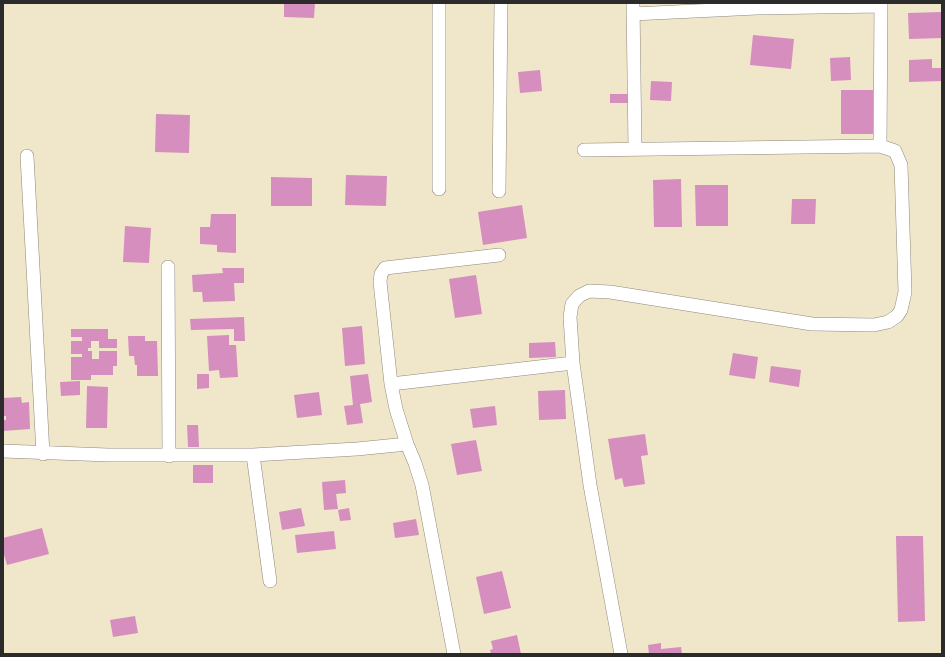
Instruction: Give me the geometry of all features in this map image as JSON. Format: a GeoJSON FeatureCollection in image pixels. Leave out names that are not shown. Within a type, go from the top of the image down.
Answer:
{"type":"FeatureCollection","features":[{"type":"Feature","properties":{"kind":"street"},"geometry":{"type":"LineString","coordinates":[[439,3],[439,189]]}},
{"type":"Feature","properties":{"kind":"street"},"geometry":{"type":"LineString","coordinates":[[499,191],[501,3]]}},
{"type":"Feature","properties":{"kind":"street"},"geometry":{"type":"LineString","coordinates":[[635,149],[633,8],[881,4],[880,146]]}},
{"type":"Feature","properties":{"kind":"street"},"geometry":{"type":"LineString","coordinates":[[584,150],[880,146],[895,151],[901,166],[905,292],[901,310],[897,316],[888,322],[874,325],[812,324],[590,290],[579,296],[572,304],[570,317],[573,363],[590,485],[621,654]]}},
{"type":"Feature","properties":{"kind":"street"},"geometry":{"type":"LineString","coordinates":[[27,156],[43,454]]}},
{"type":"Feature","properties":{"kind":"street"},"geometry":{"type":"LineString","coordinates":[[454,654],[422,485],[396,409],[391,384],[380,282],[385,268],[499,255]]}},
{"type":"Feature","properties":{"kind":"street"},"geometry":{"type":"LineString","coordinates":[[168,267],[169,456]]}},
{"type":"Feature","properties":{"kind":"street"},"geometry":{"type":"LineString","coordinates":[[391,384],[573,363]]}},
{"type":"Feature","properties":{"kind":"street"},"geometry":{"type":"LineString","coordinates":[[3,451],[43,454],[169,456],[253,455],[357,449],[407,444]]}},
{"type":"Feature","properties":{"kind":"street"},"geometry":{"type":"LineString","coordinates":[[253,455],[270,581]]}},
{"type":"Feature","properties":{"kind":"building"},"geometry":{"type":"Polygon","coordinates":[[[284,3],[315,3],[314,18],[284,17],[284,3]]]}},
{"type":"Feature","properties":{"kind":"building"},"geometry":{"type":"Polygon","coordinates":[[[942,12],[942,38],[909,39],[908,13],[942,12]]]}},
{"type":"Feature","properties":{"kind":"building"},"geometry":{"type":"Polygon","coordinates":[[[753,35],[794,39],[791,69],[750,65],[753,35]]]}},
{"type":"Feature","properties":{"kind":"building"},"geometry":{"type":"Polygon","coordinates":[[[850,57],[851,80],[831,81],[830,58],[850,57]]]}},
{"type":"Feature","properties":{"kind":"building"},"geometry":{"type":"Polygon","coordinates":[[[932,59],[932,68],[942,68],[942,81],[909,82],[909,60],[932,59]]]}},
{"type":"Feature","properties":{"kind":"building"},"geometry":{"type":"Polygon","coordinates":[[[540,70],[542,91],[520,93],[518,72],[540,70]]]}},
{"type":"Feature","properties":{"kind":"building"},"geometry":{"type":"Polygon","coordinates":[[[651,81],[672,82],[671,101],[650,100],[651,81]]]}},
{"type":"Feature","properties":{"kind":"building"},"geometry":{"type":"Polygon","coordinates":[[[841,90],[873,90],[873,134],[841,134],[841,90]]]}},
{"type":"Feature","properties":{"kind":"building"},"geometry":{"type":"Polygon","coordinates":[[[610,94],[628,94],[629,103],[610,103],[610,94]]]}},
{"type":"Feature","properties":{"kind":"building"},"geometry":{"type":"Polygon","coordinates":[[[156,114],[190,115],[189,153],[155,152],[156,114]]]}},
{"type":"Feature","properties":{"kind":"building"},"geometry":{"type":"Polygon","coordinates":[[[346,175],[387,176],[386,206],[345,205],[346,175]]]}},
{"type":"Feature","properties":{"kind":"building"},"geometry":{"type":"Polygon","coordinates":[[[271,177],[312,178],[312,206],[271,206],[271,177]]]}},
{"type":"Feature","properties":{"kind":"building"},"geometry":{"type":"Polygon","coordinates":[[[681,179],[682,227],[654,227],[653,180],[681,179]]]}},
{"type":"Feature","properties":{"kind":"building"},"geometry":{"type":"Polygon","coordinates":[[[695,185],[728,185],[728,226],[696,226],[695,185]]]}},
{"type":"Feature","properties":{"kind":"building"},"geometry":{"type":"Polygon","coordinates":[[[792,199],[816,199],[815,224],[791,224],[792,199]]]}},
{"type":"Feature","properties":{"kind":"building"},"geometry":{"type":"Polygon","coordinates":[[[522,205],[527,238],[483,245],[478,212],[522,205]]]}},
{"type":"Feature","properties":{"kind":"building"},"geometry":{"type":"Polygon","coordinates":[[[211,214],[236,214],[236,253],[217,252],[217,245],[200,244],[200,227],[210,227],[211,214]]]}},
{"type":"Feature","properties":{"kind":"building"},"geometry":{"type":"Polygon","coordinates":[[[125,226],[151,228],[149,263],[123,262],[125,226]]]}},
{"type":"Feature","properties":{"kind":"building"},"geometry":{"type":"Polygon","coordinates":[[[222,268],[244,268],[244,283],[234,283],[235,301],[203,302],[202,292],[193,292],[192,275],[223,273],[222,268]]]}},
{"type":"Feature","properties":{"kind":"building"},"geometry":{"type":"Polygon","coordinates":[[[476,275],[482,314],[455,318],[449,279],[476,275]]]}},
{"type":"Feature","properties":{"kind":"building"},"geometry":{"type":"Polygon","coordinates":[[[244,317],[245,341],[234,341],[234,329],[191,330],[190,319],[244,317]]]}},
{"type":"Feature","properties":{"kind":"building"},"geometry":{"type":"Polygon","coordinates":[[[362,326],[365,364],[345,366],[342,328],[362,326]]]}},
{"type":"Feature","properties":{"kind":"building"},"geometry":{"type":"Polygon","coordinates":[[[71,329],[108,329],[108,339],[117,339],[117,348],[99,348],[99,341],[91,341],[91,348],[88,348],[88,351],[92,351],[92,359],[99,359],[99,351],[117,351],[117,366],[113,366],[113,375],[91,375],[91,380],[71,380],[71,357],[82,357],[82,354],[71,354],[71,341],[82,341],[82,337],[71,337],[71,329]]]}},
{"type":"Feature","properties":{"kind":"building"},"geometry":{"type":"Polygon","coordinates":[[[229,335],[229,345],[236,345],[238,377],[220,378],[219,370],[209,371],[207,336],[229,335]]]}},
{"type":"Feature","properties":{"kind":"building"},"geometry":{"type":"Polygon","coordinates":[[[128,336],[145,336],[145,341],[157,341],[158,376],[137,376],[137,365],[135,365],[134,356],[129,356],[128,336]]]}},
{"type":"Feature","properties":{"kind":"building"},"geometry":{"type":"Polygon","coordinates":[[[555,342],[556,357],[529,358],[529,343],[555,342]]]}},
{"type":"Feature","properties":{"kind":"building"},"geometry":{"type":"Polygon","coordinates":[[[733,353],[758,357],[755,379],[729,375],[733,353]]]}},
{"type":"Feature","properties":{"kind":"building"},"geometry":{"type":"Polygon","coordinates":[[[771,366],[801,370],[799,387],[769,382],[771,366]]]}},
{"type":"Feature","properties":{"kind":"building"},"geometry":{"type":"Polygon","coordinates":[[[197,374],[209,374],[209,388],[197,389],[197,374]]]}},
{"type":"Feature","properties":{"kind":"building"},"geometry":{"type":"Polygon","coordinates":[[[368,374],[372,402],[360,404],[363,423],[347,425],[344,406],[353,405],[350,376],[368,374]]]}},
{"type":"Feature","properties":{"kind":"building"},"geometry":{"type":"Polygon","coordinates":[[[80,381],[80,395],[61,396],[60,382],[80,381]]]}},
{"type":"Feature","properties":{"kind":"building"},"geometry":{"type":"Polygon","coordinates":[[[87,386],[108,387],[107,428],[86,428],[87,386]]]}},
{"type":"Feature","properties":{"kind":"building"},"geometry":{"type":"Polygon","coordinates":[[[565,390],[566,419],[539,420],[538,391],[565,390]]]}},
{"type":"Feature","properties":{"kind":"building"},"geometry":{"type":"Polygon","coordinates":[[[319,392],[322,415],[297,418],[294,395],[319,392]]]}},
{"type":"Feature","properties":{"kind":"building"},"geometry":{"type":"Polygon","coordinates":[[[21,397],[22,403],[29,402],[30,429],[3,431],[3,420],[6,420],[6,416],[3,416],[3,398],[21,397]]]}},
{"type":"Feature","properties":{"kind":"building"},"geometry":{"type":"Polygon","coordinates":[[[495,406],[497,425],[473,428],[470,409],[495,406]]]}},
{"type":"Feature","properties":{"kind":"building"},"geometry":{"type":"Polygon","coordinates":[[[187,425],[198,425],[199,447],[188,447],[187,425]]]}},
{"type":"Feature","properties":{"kind":"building"},"geometry":{"type":"Polygon","coordinates":[[[645,434],[648,455],[641,456],[645,484],[624,487],[622,478],[615,480],[608,439],[645,434]]]}},
{"type":"Feature","properties":{"kind":"building"},"geometry":{"type":"Polygon","coordinates":[[[476,440],[482,471],[457,475],[451,444],[476,440]]]}},
{"type":"Feature","properties":{"kind":"building"},"geometry":{"type":"Polygon","coordinates":[[[193,465],[213,465],[213,483],[193,483],[193,465]]]}},
{"type":"Feature","properties":{"kind":"building"},"geometry":{"type":"Polygon","coordinates":[[[345,480],[346,493],[336,494],[338,509],[324,510],[322,482],[345,480]]]}},
{"type":"Feature","properties":{"kind":"building"},"geometry":{"type":"Polygon","coordinates":[[[301,508],[305,526],[282,530],[279,512],[301,508]]]}},
{"type":"Feature","properties":{"kind":"building"},"geometry":{"type":"Polygon","coordinates":[[[349,508],[351,520],[340,521],[338,510],[349,508]]]}},
{"type":"Feature","properties":{"kind":"building"},"geometry":{"type":"Polygon","coordinates":[[[416,519],[419,535],[395,538],[393,523],[416,519]]]}},
{"type":"Feature","properties":{"kind":"building"},"geometry":{"type":"Polygon","coordinates":[[[42,528],[49,554],[7,565],[3,551],[3,538],[42,528]]]}},
{"type":"Feature","properties":{"kind":"building"},"geometry":{"type":"Polygon","coordinates":[[[334,531],[336,549],[297,553],[295,535],[334,531]]]}},
{"type":"Feature","properties":{"kind":"building"},"geometry":{"type":"Polygon","coordinates":[[[896,536],[923,536],[925,621],[898,622],[896,536]]]}},
{"type":"Feature","properties":{"kind":"building"},"geometry":{"type":"Polygon","coordinates":[[[502,571],[511,608],[484,614],[476,577],[502,571]]]}},
{"type":"Feature","properties":{"kind":"building"},"geometry":{"type":"Polygon","coordinates":[[[135,616],[138,633],[113,637],[110,620],[135,616]]]}},
{"type":"Feature","properties":{"kind":"building"},"geometry":{"type":"Polygon","coordinates":[[[517,635],[521,654],[491,654],[490,650],[493,649],[491,641],[517,635]]]}},
{"type":"Feature","properties":{"kind":"building"},"geometry":{"type":"Polygon","coordinates":[[[661,643],[661,649],[681,647],[682,654],[649,654],[648,645],[661,643]]]}}]}
